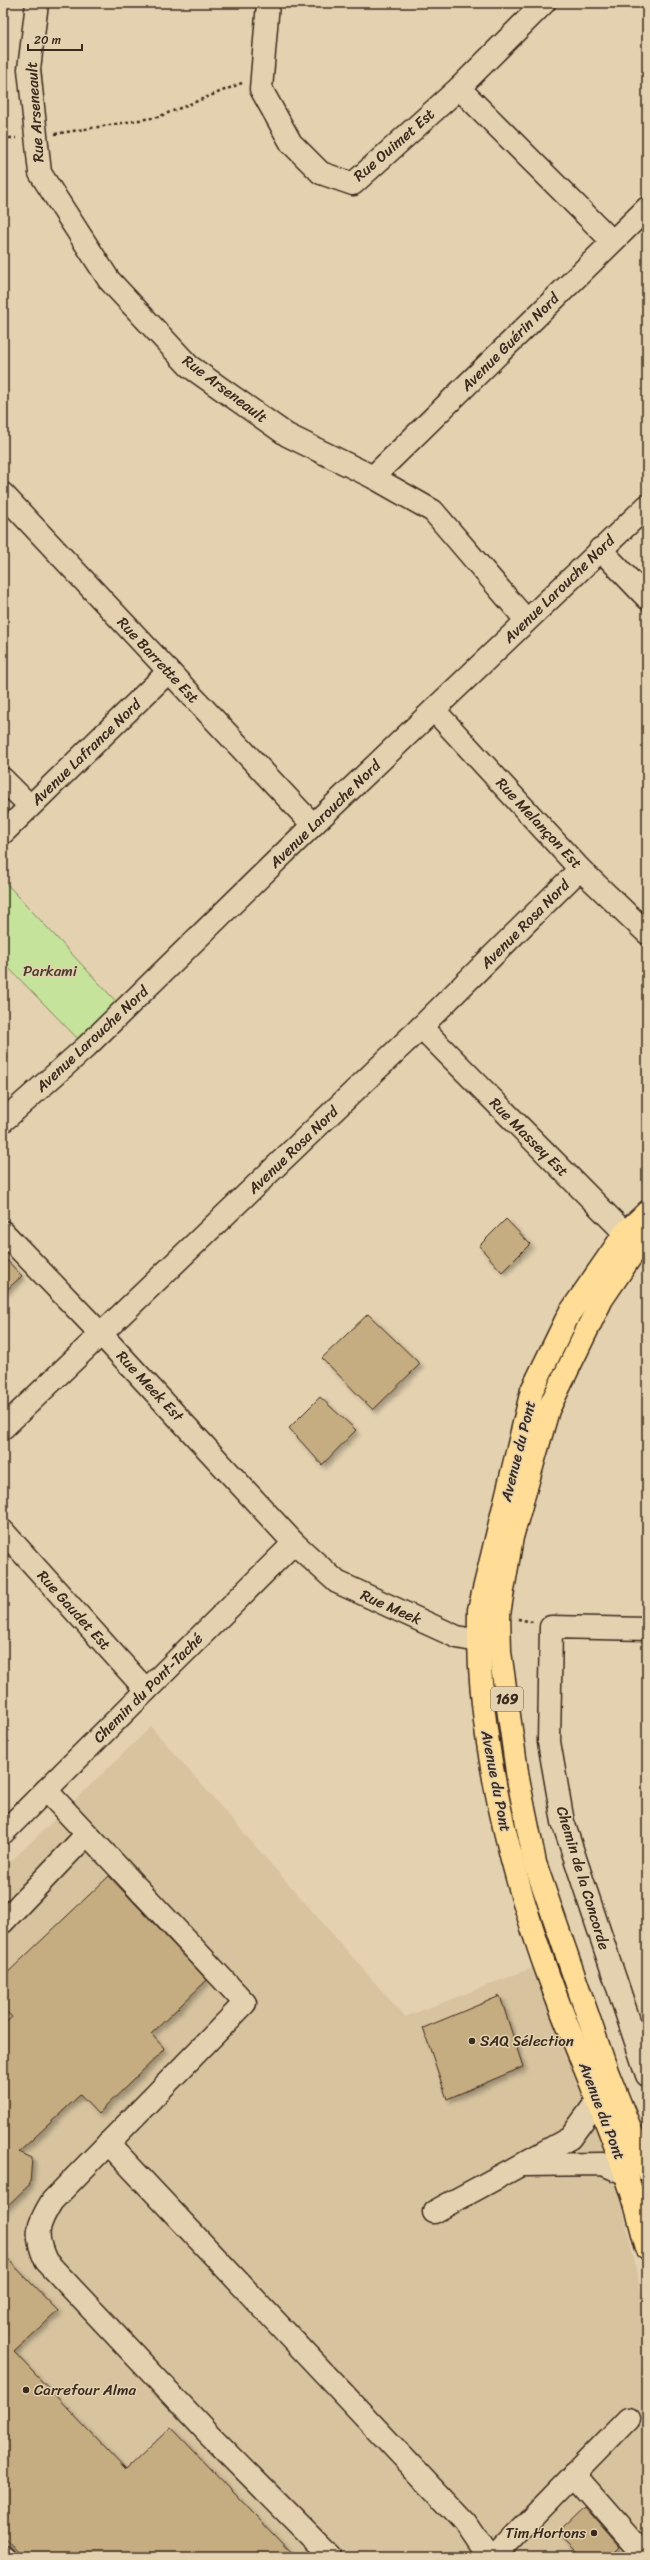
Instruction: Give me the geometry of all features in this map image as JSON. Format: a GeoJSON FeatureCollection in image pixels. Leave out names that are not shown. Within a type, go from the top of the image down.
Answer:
{"type":"FeatureCollection","features":[{"type":"Feature","properties":{"kind":"main road","name":"Avenue du Pont"},"geometry":{"type":"LineString","coordinates":[[647,1212],[636,1240],[602,1299],[548,1410],[512,1536],[499,1614],[500,1652],[518,1779],[535,1863],[608,2074],[647,2170]]}},
{"type":"Feature","properties":{"kind":"main road","name":"Avenue du Pont"},"geometry":{"type":"LineString","coordinates":[[636,1240],[569,1314],[532,1390],[479,1610],[478,1641],[486,1740],[514,1864],[554,1990],[626,2174],[647,2248]]}},
{"type":"Feature","properties":{"kind":"street","name":"Rue Arseneault"},"geometry":{"type":"LineString","coordinates":[[36,3],[29,69],[40,173],[109,280],[190,366],[288,435],[374,478],[433,511],[526,620]]}},
{"type":"Feature","properties":{"kind":"street","name":"Rue Ouimet Est"},"geometry":{"type":"LineString","coordinates":[[268,3],[261,89],[291,143],[321,173],[354,184],[459,88],[544,3]]}},
{"type":"Feature","properties":{"kind":"street"},"geometry":{"type":"LineString","coordinates":[[459,88],[612,241]]}},
{"type":"Feature","properties":{"kind":"street","name":"Avenue Guérin Nord"},"geometry":{"type":"LineString","coordinates":[[374,478],[647,208]]}},
{"type":"Feature","properties":{"kind":"street","name":"Rue Barrette Est"},"geometry":{"type":"LineString","coordinates":[[3,494],[313,825]]}},
{"type":"Feature","properties":{"kind":"street","name":"Avenue Larouche Nord"},"geometry":{"type":"LineString","coordinates":[[3,1122],[86,1047],[313,825],[600,549],[647,506]]}},
{"type":"Feature","properties":{"kind":"street"},"geometry":{"type":"LineString","coordinates":[[600,549],[647,598]]}},
{"type":"Feature","properties":{"kind":"street","name":"Avenue Lafrance Nord"},"geometry":{"type":"LineString","coordinates":[[3,833],[168,671]]}},
{"type":"Feature","properties":{"kind":"street","name":"Rue Melançon Est"},"geometry":{"type":"LineString","coordinates":[[434,710],[580,868],[647,933]]}},
{"type":"Feature","properties":{"kind":"street"},"geometry":{"type":"LineString","coordinates":[[3,779],[30,806]]}},
{"type":"Feature","properties":{"kind":"street","name":"Avenue Rosa Nord"},"geometry":{"type":"LineString","coordinates":[[3,1428],[421,1027],[580,868]]}},
{"type":"Feature","properties":{"kind":"street","name":"Rue Massey Est"},"geometry":{"type":"LineString","coordinates":[[421,1027],[636,1240]]}},
{"type":"Feature","properties":{"kind":"street","name":"Rue Meek Est"},"geometry":{"type":"LineString","coordinates":[[3,1232],[101,1334],[294,1543]]}},
{"type":"Feature","properties":{"kind":"street","name":"Rue Gaudet Est"},"geometry":{"type":"LineString","coordinates":[[3,1531],[146,1690]]}},
{"type":"Feature","properties":{"kind":"street","name":"Rue Meek"},"geometry":{"type":"LineString","coordinates":[[294,1543],[337,1582],[457,1637],[478,1641],[500,1652]]}},
{"type":"Feature","properties":{"kind":"street","name":"Chemin du Pont-Taché"},"geometry":{"type":"LineString","coordinates":[[3,1833],[294,1543]]}},
{"type":"Feature","properties":{"kind":"street"},"geometry":{"type":"LineString","coordinates":[[551,1627],[647,1629]]}},
{"type":"Feature","properties":{"kind":"street","name":"Chemin de la Concorde"},"geometry":{"type":"LineString","coordinates":[[551,1627],[549,1742],[563,1822],[647,2076]]}},
{"type":"Feature","properties":{"kind":"street"},"geometry":{"type":"LineString","coordinates":[[46,1790],[245,2003],[52,2201],[40,2221],[39,2246],[46,2261],[207,2432],[330,2557]]}},
{"type":"Feature","properties":{"kind":"street"},"geometry":{"type":"LineString","coordinates":[[3,1922],[87,1834]]}},
{"type":"Feature","properties":{"kind":"street"},"geometry":{"type":"LineString","coordinates":[[434,2212],[570,2138],[598,2100]]}},
{"type":"Feature","properties":{"kind":"street"},"geometry":{"type":"LineString","coordinates":[[108,2143],[465,2523],[488,2557]]}},
{"type":"Feature","properties":{"kind":"street"},"geometry":{"type":"LineString","coordinates":[[517,2166],[573,2162],[603,2164],[626,2174]]}},
{"type":"Feature","properties":{"kind":"street"},"geometry":{"type":"LineString","coordinates":[[494,2557],[628,2419]]}},
{"type":"Feature","properties":{"kind":"street"},"geometry":{"type":"LineString","coordinates":[[574,2474],[645,2555],[645,2557]]}},
{"type":"Feature","properties":{"kind":"path"},"geometry":{"type":"LineString","coordinates":[[36,137],[158,117],[262,75]]}},
{"type":"Feature","properties":{"kind":"path"},"geometry":{"type":"LineString","coordinates":[[499,1614],[551,1627]]}},
{"type":"Feature","properties":{"kind":"shaded area"},"geometry":{"type":"Polygon","coordinates":[[[151,1727],[405,2017],[553,1960],[620,2196],[647,2319],[647,2557],[3,2557],[3,1869],[151,1727]]]}},
{"type":"Feature","properties":{"kind":"green space","name":"Parkami"},"geometry":{"type":"Polygon","coordinates":[[[3,880],[124,1010],[86,1047],[3,962],[3,880]]]}},
{"type":"Feature","properties":{"kind":"building"},"geometry":{"type":"Polygon","coordinates":[[[506,1219],[530,1244],[502,1272],[479,1246],[506,1219]]]}},
{"type":"Feature","properties":{"kind":"building"},"geometry":{"type":"Polygon","coordinates":[[[3,1256],[22,1276],[3,1293],[3,1256]]]}},
{"type":"Feature","properties":{"kind":"building"},"geometry":{"type":"Polygon","coordinates":[[[368,1314],[420,1364],[373,1410],[322,1358],[368,1314]]]}},
{"type":"Feature","properties":{"kind":"building"},"geometry":{"type":"Polygon","coordinates":[[[320,1397],[356,1430],[322,1465],[289,1428],[320,1397]]]}},
{"type":"Feature","properties":{"kind":"building"},"geometry":{"type":"Polygon","coordinates":[[[109,1876],[207,1980],[151,2034],[165,2049],[98,2114],[80,2095],[19,2152],[32,2158],[30,2184],[3,2210],[3,2025],[12,2017],[3,2008],[3,1977],[109,1876]]]}},
{"type":"Feature","properties":{"kind":"building"},"geometry":{"type":"Polygon","coordinates":[[[500,1996],[523,2067],[447,2099],[423,2028],[500,1996]]]}},
{"type":"Feature","properties":{"kind":"building","name":"Carrefour Alma"},"geometry":{"type":"Polygon","coordinates":[[[3,2254],[58,2311],[14,2352],[126,2470],[171,2427],[295,2557],[23,2557],[3,2536],[3,2254]]]}},
{"type":"Feature","properties":{"kind":"building"},"geometry":{"type":"Polygon","coordinates":[[[585,2506],[620,2546],[609,2557],[581,2557],[557,2533],[585,2506]]]}},
{"type":"Feature","properties":{"kind":"place","name":"SAQ Sélection"},"geometry":{"type":"Point","coordinates":[472,2041]}},
{"type":"Feature","properties":{"kind":"place","name":"Carrefour Alma"},"geometry":{"type":"Point","coordinates":[26,2390]}},
{"type":"Feature","properties":{"kind":"place","name":"Tim Hortons"},"geometry":{"type":"Point","coordinates":[594,2533]}}]}
